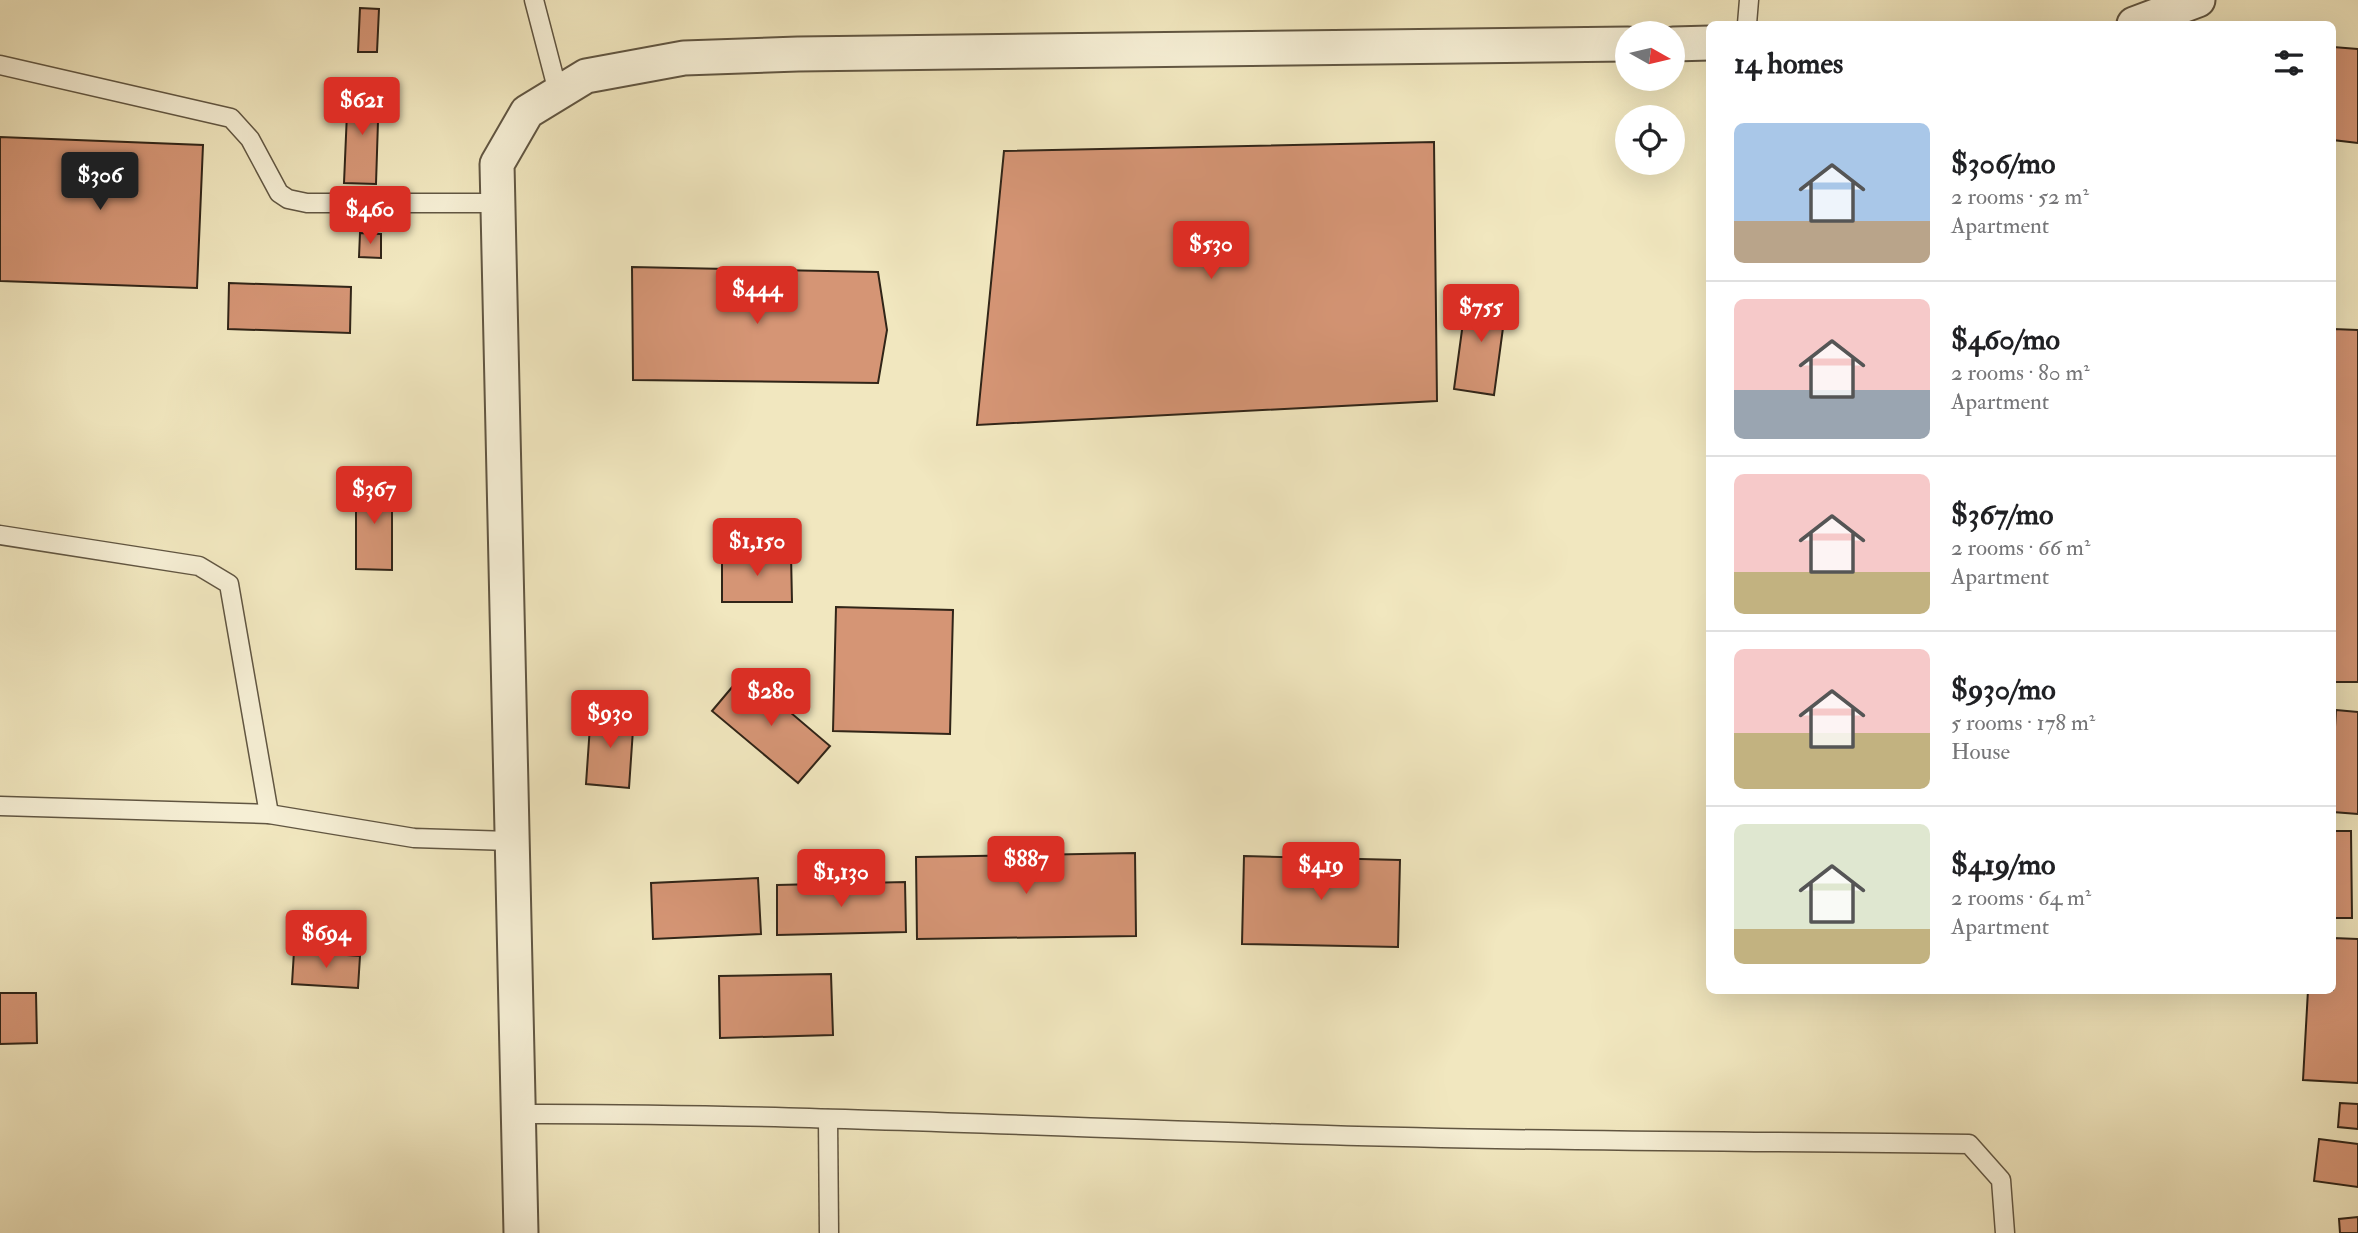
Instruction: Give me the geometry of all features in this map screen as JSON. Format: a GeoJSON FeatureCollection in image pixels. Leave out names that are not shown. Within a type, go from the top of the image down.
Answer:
{"type":"FeatureCollection","features":[{"type":"Feature","properties":{"kind":"street"},"geometry":{"type":"LineString","coordinates":[[2142,21],[2198,0]]}},
{"type":"Feature","properties":{"kind":"street"},"geometry":{"type":"LineString","coordinates":[[1685,44],[1706,43]]}},
{"type":"Feature","properties":{"kind":"street"},"geometry":{"type":"LineString","coordinates":[[521,1233],[497,164],[527,112],[586,76],[684,58],[798,54],[1615,44]]}},
{"type":"Feature","properties":{"kind":"lane"},"geometry":{"type":"LineString","coordinates":[[534,0],[558,92]]}},
{"type":"Feature","properties":{"kind":"lane"},"geometry":{"type":"LineString","coordinates":[[1747,21],[1749,0]]}},
{"type":"Feature","properties":{"kind":"lane"},"geometry":{"type":"LineString","coordinates":[[0,65],[231,118],[250,139],[279,193],[288,199],[307,203],[498,203]]}},
{"type":"Feature","properties":{"kind":"lane"},"geometry":{"type":"LineString","coordinates":[[0,534],[199,566],[229,584],[269,814]]}},
{"type":"Feature","properties":{"kind":"lane"},"geometry":{"type":"LineString","coordinates":[[0,806],[269,814],[414,838],[512,841]]}},
{"type":"Feature","properties":{"kind":"lane"},"geometry":{"type":"LineString","coordinates":[[518,1114],[713,1114],[1332,1136],[1969,1144],[2001,1180],[2005,1233]]}},
{"type":"Feature","properties":{"kind":"lane"},"geometry":{"type":"LineString","coordinates":[[828,1119],[830,1233]]}},
{"type":"Feature","properties":{"kind":"building"},"geometry":{"type":"Polygon","coordinates":[[[360,8],[379,9],[377,52],[358,52],[360,8]]]}},
{"type":"Feature","properties":{"kind":"building"},"geometry":{"type":"Polygon","coordinates":[[[2336,47],[2358,49],[2358,143],[2336,140],[2336,47]]]}},
{"type":"Feature","properties":{"kind":"building"},"geometry":{"type":"Polygon","coordinates":[[[348,89],[379,90],[376,184],[344,183],[348,89]]]}},
{"type":"Feature","properties":{"kind":"building"},"geometry":{"type":"Polygon","coordinates":[[[0,137],[203,145],[197,288],[0,281],[0,137]]]}},
{"type":"Feature","properties":{"kind":"building"},"geometry":{"type":"Polygon","coordinates":[[[1434,142],[1437,401],[977,425],[1004,151],[1434,142]]]}},
{"type":"Feature","properties":{"kind":"building"},"geometry":{"type":"Polygon","coordinates":[[[360,233],[381,234],[381,258],[359,257],[360,233]]]}},
{"type":"Feature","properties":{"kind":"building"},"geometry":{"type":"Polygon","coordinates":[[[632,267],[878,272],[887,330],[878,383],[633,380],[632,267]]]}},
{"type":"Feature","properties":{"kind":"building"},"geometry":{"type":"Polygon","coordinates":[[[229,283],[351,287],[350,333],[228,329],[229,283]]]}},
{"type":"Feature","properties":{"kind":"building"},"geometry":{"type":"Polygon","coordinates":[[[1467,293],[1507,298],[1494,395],[1454,389],[1467,293]]]}},
{"type":"Feature","properties":{"kind":"building"},"geometry":{"type":"Polygon","coordinates":[[[2336,329],[2358,330],[2358,682],[2336,682],[2336,329]]]}},
{"type":"Feature","properties":{"kind":"building"},"geometry":{"type":"Polygon","coordinates":[[[356,483],[392,483],[392,570],[356,569],[356,483]]]}},
{"type":"Feature","properties":{"kind":"building"},"geometry":{"type":"Polygon","coordinates":[[[791,554],[792,602],[722,602],[722,555],[791,554]]]}},
{"type":"Feature","properties":{"kind":"building"},"geometry":{"type":"Polygon","coordinates":[[[836,607],[953,610],[950,734],[833,731],[836,607]]]}},
{"type":"Feature","properties":{"kind":"building"},"geometry":{"type":"Polygon","coordinates":[[[744,673],[830,746],[798,783],[712,711],[744,673]]]}},
{"type":"Feature","properties":{"kind":"building"},"geometry":{"type":"Polygon","coordinates":[[[2336,710],[2358,712],[2358,814],[2336,812],[2336,710]]]}},
{"type":"Feature","properties":{"kind":"building"},"geometry":{"type":"Polygon","coordinates":[[[591,711],[634,715],[629,788],[586,784],[591,711]]]}},
{"type":"Feature","properties":{"kind":"building"},"geometry":{"type":"Polygon","coordinates":[[[2336,831],[2351,831],[2352,918],[2336,918],[2336,831]]]}},
{"type":"Feature","properties":{"kind":"building"},"geometry":{"type":"Polygon","coordinates":[[[1135,853],[1136,936],[917,939],[916,857],[1135,853]]]}},
{"type":"Feature","properties":{"kind":"building"},"geometry":{"type":"Polygon","coordinates":[[[1244,856],[1400,860],[1398,947],[1242,944],[1244,856]]]}},
{"type":"Feature","properties":{"kind":"building"},"geometry":{"type":"Polygon","coordinates":[[[758,878],[761,934],[653,939],[651,883],[758,878]]]}},
{"type":"Feature","properties":{"kind":"building"},"geometry":{"type":"Polygon","coordinates":[[[905,882],[906,932],[777,935],[777,885],[905,882]]]}},
{"type":"Feature","properties":{"kind":"building"},"geometry":{"type":"Polygon","coordinates":[[[2336,938],[2358,939],[2358,1083],[2303,1080],[2308,994],[2336,994],[2336,938]]]}},
{"type":"Feature","properties":{"kind":"building"},"geometry":{"type":"Polygon","coordinates":[[[294,951],[360,956],[358,988],[292,984],[294,951]]]}},
{"type":"Feature","properties":{"kind":"building"},"geometry":{"type":"Polygon","coordinates":[[[831,974],[833,1035],[720,1038],[719,976],[831,974]]]}},
{"type":"Feature","properties":{"kind":"building"},"geometry":{"type":"Polygon","coordinates":[[[0,993],[36,993],[37,1043],[0,1044],[0,993]]]}},
{"type":"Feature","properties":{"kind":"building"},"geometry":{"type":"Polygon","coordinates":[[[2340,1103],[2358,1104],[2358,1129],[2338,1127],[2340,1103]]]}},
{"type":"Feature","properties":{"kind":"building"},"geometry":{"type":"Polygon","coordinates":[[[2319,1139],[2358,1144],[2358,1187],[2314,1181],[2319,1139]]]}},
{"type":"Feature","properties":{"kind":"building"},"geometry":{"type":"Polygon","coordinates":[[[2358,1217],[2358,1233],[2340,1233],[2339,1219],[2358,1217]]]}}]}
